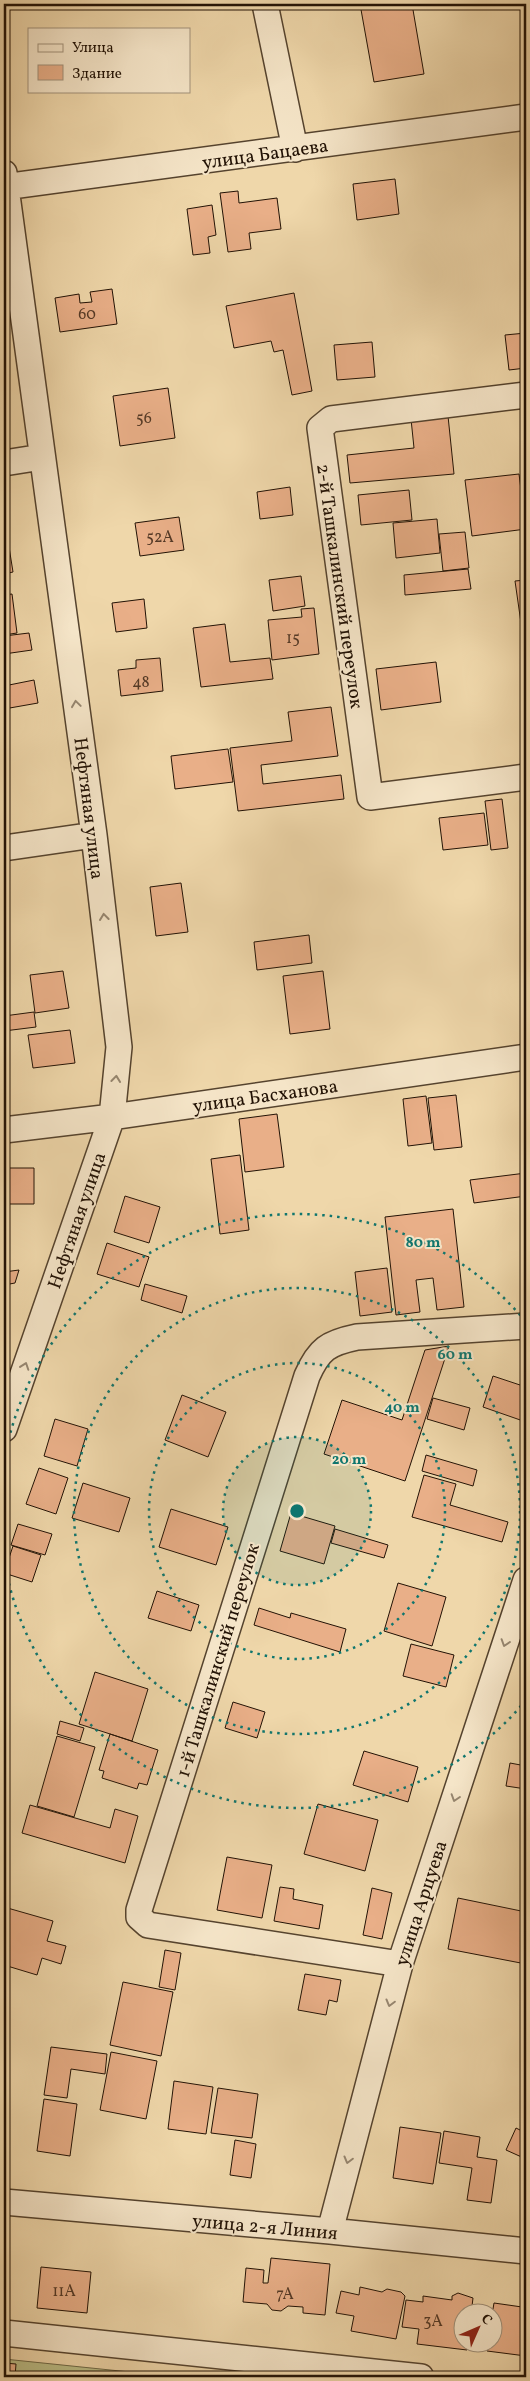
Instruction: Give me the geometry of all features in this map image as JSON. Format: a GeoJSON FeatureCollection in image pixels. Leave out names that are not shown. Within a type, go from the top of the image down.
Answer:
{"type":"FeatureCollection","features":[{"type":"Feature","properties":{"kind":"street"},"geometry":{"type":"LineString","coordinates":[[264,4],[295,149]]}},
{"type":"Feature","properties":{"kind":"street","name":"улица Бацаева"},"geometry":{"type":"LineString","coordinates":[[5,182],[295,149],[526,117]]}},
{"type":"Feature","properties":{"kind":"street","name":"Нефтяная улица"},"geometry":{"type":"LineString","coordinates":[[4,1429],[112,1117],[119,1047],[94,835],[5,182]]}},
{"type":"Feature","properties":{"kind":"street","name":"2-й Ташкалинский переулок"},"geometry":{"type":"LineString","coordinates":[[526,395],[330,419],[320,428],[370,797],[526,777]]}},
{"type":"Feature","properties":{"kind":"street"},"geometry":{"type":"LineString","coordinates":[[4,462],[42,457]]}},
{"type":"Feature","properties":{"kind":"street"},"geometry":{"type":"LineString","coordinates":[[4,848],[94,835]]}},
{"type":"Feature","properties":{"kind":"street","name":"улица Басханова"},"geometry":{"type":"LineString","coordinates":[[4,1130],[112,1117],[526,1057]]}},
{"type":"Feature","properties":{"kind":"street","name":"1-й Ташкалинский переулок"},"geometry":{"type":"LineString","coordinates":[[400,1964],[148,1924],[139,1917],[139,1910],[307,1376],[314,1360],[323,1350],[338,1341],[526,1326]]}},
{"type":"Feature","properties":{"kind":"street","name":"улица Арцуева"},"geometry":{"type":"LineString","coordinates":[[330,2231],[400,1964],[526,1580]]}},
{"type":"Feature","properties":{"kind":"street","name":"улица 2-я Линия"},"geometry":{"type":"LineString","coordinates":[[4,2202],[330,2231],[526,2251]]}},
{"type":"Feature","properties":{"kind":"street"},"geometry":{"type":"LineString","coordinates":[[4,2332],[421,2377]]}},
{"type":"Feature","properties":{"kind":"green space"},"geometry":{"type":"Polygon","coordinates":[[[4,2359],[178,2377],[4,2377],[4,2359]]]}},
{"type":"Feature","properties":{"kind":"building"},"geometry":{"type":"Polygon","coordinates":[[[360,4],[412,4],[424,74],[374,82],[360,4]]]}},
{"type":"Feature","properties":{"kind":"building"},"geometry":{"type":"Polygon","coordinates":[[[395,179],[399,214],[357,220],[353,184],[395,179]]]}},
{"type":"Feature","properties":{"kind":"building"},"geometry":{"type":"Polygon","coordinates":[[[238,191],[239,203],[277,198],[281,229],[249,233],[251,249],[228,252],[220,193],[238,191]]]}},
{"type":"Feature","properties":{"kind":"building"},"geometry":{"type":"Polygon","coordinates":[[[212,205],[216,235],[208,237],[210,253],[193,255],[187,209],[212,205]]]}},
{"type":"Feature","properties":{"kind":"building"},"geometry":{"type":"Polygon","coordinates":[[[112,289],[117,324],[60,332],[55,298],[79,294],[80,303],[92,302],[90,292],[112,289]]]}},
{"type":"Feature","properties":{"kind":"building"},"geometry":{"type":"Polygon","coordinates":[[[294,293],[312,391],[292,395],[283,350],[274,352],[271,341],[234,348],[226,306],[294,293]]]}},
{"type":"Feature","properties":{"kind":"building"},"geometry":{"type":"Polygon","coordinates":[[[526,333],[526,368],[509,370],[505,335],[526,333]]]}},
{"type":"Feature","properties":{"kind":"building"},"geometry":{"type":"Polygon","coordinates":[[[372,342],[375,377],[337,380],[334,345],[372,342]]]}},
{"type":"Feature","properties":{"kind":"building"},"geometry":{"type":"Polygon","coordinates":[[[168,388],[175,438],[120,446],[113,396],[168,388]]]}},
{"type":"Feature","properties":{"kind":"building"},"geometry":{"type":"Polygon","coordinates":[[[448,416],[454,474],[350,483],[347,455],[414,448],[411,419],[448,416]]]}},
{"type":"Feature","properties":{"kind":"building"},"geometry":{"type":"Polygon","coordinates":[[[519,474],[526,529],[472,536],[465,480],[519,474]]]}},
{"type":"Feature","properties":{"kind":"building"},"geometry":{"type":"Polygon","coordinates":[[[290,487],[293,515],[260,519],[257,492],[290,487]]]}},
{"type":"Feature","properties":{"kind":"building"},"geometry":{"type":"Polygon","coordinates":[[[409,490],[412,520],[361,525],[358,495],[409,490]]]}},
{"type":"Feature","properties":{"kind":"building"},"geometry":{"type":"Polygon","coordinates":[[[179,517],[184,550],[140,556],[135,523],[179,517]]]}},
{"type":"Feature","properties":{"kind":"building"},"geometry":{"type":"Polygon","coordinates":[[[437,519],[440,553],[396,558],[393,523],[437,519]]]}},
{"type":"Feature","properties":{"kind":"building"},"geometry":{"type":"Polygon","coordinates":[[[465,532],[469,568],[443,571],[439,534],[465,532]]]}},
{"type":"Feature","properties":{"kind":"building"},"geometry":{"type":"Polygon","coordinates":[[[9,547],[13,572],[4,574],[4,548],[9,547]]]}},
{"type":"Feature","properties":{"kind":"building"},"geometry":{"type":"Polygon","coordinates":[[[468,569],[471,589],[405,595],[404,575],[468,569]]]}},
{"type":"Feature","properties":{"kind":"building"},"geometry":{"type":"Polygon","coordinates":[[[301,576],[305,606],[273,611],[269,580],[301,576]]]}},
{"type":"Feature","properties":{"kind":"building"},"geometry":{"type":"Polygon","coordinates":[[[526,580],[526,629],[522,630],[515,581],[526,580]]]}},
{"type":"Feature","properties":{"kind":"building"},"geometry":{"type":"Polygon","coordinates":[[[12,594],[17,633],[4,635],[4,595],[12,594]]]}},
{"type":"Feature","properties":{"kind":"building"},"geometry":{"type":"Polygon","coordinates":[[[144,599],[147,628],[116,632],[112,603],[144,599]]]}},
{"type":"Feature","properties":{"kind":"building"},"geometry":{"type":"Polygon","coordinates":[[[314,608],[319,654],[272,660],[268,620],[302,617],[301,609],[314,608]]]}},
{"type":"Feature","properties":{"kind":"building"},"geometry":{"type":"Polygon","coordinates":[[[225,624],[230,662],[270,658],[273,679],[201,687],[193,628],[225,624]]]}},
{"type":"Feature","properties":{"kind":"building"},"geometry":{"type":"Polygon","coordinates":[[[29,633],[32,650],[4,654],[4,636],[29,633]]]}},
{"type":"Feature","properties":{"kind":"building"},"geometry":{"type":"Polygon","coordinates":[[[160,658],[163,691],[121,696],[118,670],[136,668],[136,660],[160,658]]]}},
{"type":"Feature","properties":{"kind":"building"},"geometry":{"type":"Polygon","coordinates":[[[436,662],[441,702],[381,710],[376,669],[436,662]]]}},
{"type":"Feature","properties":{"kind":"building"},"geometry":{"type":"Polygon","coordinates":[[[34,680],[38,703],[4,709],[4,686],[34,680]]]}},
{"type":"Feature","properties":{"kind":"building"},"geometry":{"type":"Polygon","coordinates":[[[331,707],[338,756],[261,765],[263,784],[341,775],[344,799],[238,811],[230,748],[292,741],[288,712],[331,707]]]}},
{"type":"Feature","properties":{"kind":"building"},"geometry":{"type":"Polygon","coordinates":[[[228,749],[233,782],[175,789],[171,756],[228,749]]]}},
{"type":"Feature","properties":{"kind":"building"},"geometry":{"type":"Polygon","coordinates":[[[502,799],[508,848],[491,850],[485,801],[502,799]]]}},
{"type":"Feature","properties":{"kind":"building"},"geometry":{"type":"Polygon","coordinates":[[[484,813],[488,845],[443,850],[439,818],[484,813]]]}},
{"type":"Feature","properties":{"kind":"building"},"geometry":{"type":"Polygon","coordinates":[[[181,883],[188,932],[156,936],[150,887],[181,883]]]}},
{"type":"Feature","properties":{"kind":"building"},"geometry":{"type":"Polygon","coordinates":[[[309,935],[312,963],[257,970],[254,942],[309,935]]]}},
{"type":"Feature","properties":{"kind":"building"},"geometry":{"type":"Polygon","coordinates":[[[63,971],[69,1008],[35,1013],[30,975],[63,971]]]}},
{"type":"Feature","properties":{"kind":"building"},"geometry":{"type":"Polygon","coordinates":[[[323,971],[330,1029],[290,1034],[283,976],[323,971]]]}},
{"type":"Feature","properties":{"kind":"building"},"geometry":{"type":"Polygon","coordinates":[[[34,1012],[36,1027],[4,1031],[4,1016],[34,1012]]]}},
{"type":"Feature","properties":{"kind":"building"},"geometry":{"type":"Polygon","coordinates":[[[70,1030],[75,1063],[33,1068],[28,1035],[70,1030]]]}},
{"type":"Feature","properties":{"kind":"building"},"geometry":{"type":"Polygon","coordinates":[[[456,1095],[462,1147],[434,1150],[428,1098],[456,1095]]]}},
{"type":"Feature","properties":{"kind":"building"},"geometry":{"type":"Polygon","coordinates":[[[426,1096],[432,1143],[408,1146],[403,1099],[426,1096]]]}},
{"type":"Feature","properties":{"kind":"building"},"geometry":{"type":"Polygon","coordinates":[[[277,1114],[284,1167],[245,1172],[239,1119],[277,1114]]]}},
{"type":"Feature","properties":{"kind":"building"},"geometry":{"type":"Polygon","coordinates":[[[240,1155],[249,1230],[220,1234],[211,1159],[240,1155]]]}},
{"type":"Feature","properties":{"kind":"building"},"geometry":{"type":"Polygon","coordinates":[[[4,1168],[34,1168],[34,1204],[6,1204],[6,1234],[4,1234],[4,1168]]]}},
{"type":"Feature","properties":{"kind":"building"},"geometry":{"type":"Polygon","coordinates":[[[526,1173],[526,1196],[474,1203],[470,1180],[526,1173]]]}},
{"type":"Feature","properties":{"kind":"building"},"geometry":{"type":"Polygon","coordinates":[[[125,1196],[160,1207],[149,1243],[114,1232],[125,1196]]]}},
{"type":"Feature","properties":{"kind":"building"},"geometry":{"type":"Polygon","coordinates":[[[453,1209],[464,1307],[437,1310],[433,1278],[416,1280],[420,1312],[396,1315],[385,1217],[453,1209]]]}},
{"type":"Feature","properties":{"kind":"building"},"geometry":{"type":"Polygon","coordinates":[[[107,1243],[149,1257],[139,1287],[97,1274],[107,1243]]]}},
{"type":"Feature","properties":{"kind":"building"},"geometry":{"type":"Polygon","coordinates":[[[387,1268],[392,1312],[360,1316],[355,1272],[387,1268]]]}},
{"type":"Feature","properties":{"kind":"building"},"geometry":{"type":"Polygon","coordinates":[[[19,1270],[15,1283],[4,1285],[4,1272],[19,1270]]]}},
{"type":"Feature","properties":{"kind":"building"},"geometry":{"type":"Polygon","coordinates":[[[145,1284],[187,1296],[182,1313],[141,1300],[145,1284]]]}},
{"type":"Feature","properties":{"kind":"building"},"geometry":{"type":"Polygon","coordinates":[[[449,1346],[405,1481],[324,1454],[342,1400],[402,1420],[425,1350],[449,1346]]]}},
{"type":"Feature","properties":{"kind":"building"},"geometry":{"type":"Polygon","coordinates":[[[493,1376],[526,1387],[526,1422],[483,1407],[493,1376]]]}},
{"type":"Feature","properties":{"kind":"building"},"geometry":{"type":"Polygon","coordinates":[[[182,1395],[226,1412],[208,1457],[165,1440],[182,1395]]]}},
{"type":"Feature","properties":{"kind":"building"},"geometry":{"type":"Polygon","coordinates":[[[433,1398],[470,1408],[464,1430],[427,1419],[433,1398]]]}},
{"type":"Feature","properties":{"kind":"building"},"geometry":{"type":"Polygon","coordinates":[[[55,1419],[88,1429],[77,1466],[44,1456],[55,1419]]]}},
{"type":"Feature","properties":{"kind":"building"},"geometry":{"type":"Polygon","coordinates":[[[426,1455],[477,1470],[473,1486],[422,1471],[426,1455]]]}},
{"type":"Feature","properties":{"kind":"building"},"geometry":{"type":"Polygon","coordinates":[[[39,1468],[68,1478],[56,1514],[26,1504],[39,1468]]]}},
{"type":"Feature","properties":{"kind":"building"},"geometry":{"type":"Polygon","coordinates":[[[424,1475],[456,1484],[450,1505],[508,1522],[502,1542],[412,1517],[424,1475]]]}},
{"type":"Feature","properties":{"kind":"building"},"geometry":{"type":"Polygon","coordinates":[[[83,1483],[130,1498],[119,1532],[72,1518],[83,1483]]]}},
{"type":"Feature","properties":{"kind":"building"},"geometry":{"type":"Polygon","coordinates":[[[171,1509],[228,1527],[216,1565],[159,1547],[171,1509]]]}},
{"type":"Feature","properties":{"kind":"building"},"geometry":{"type":"Polygon","coordinates":[[[291,1513],[335,1526],[324,1564],[280,1551],[291,1513]]]}},
{"type":"Feature","properties":{"kind":"building"},"geometry":{"type":"Polygon","coordinates":[[[18,1524],[52,1534],[45,1555],[11,1545],[18,1524]]]}},
{"type":"Feature","properties":{"kind":"building"},"geometry":{"type":"Polygon","coordinates":[[[335,1529],[388,1545],[384,1558],[331,1543],[335,1529]]]}},
{"type":"Feature","properties":{"kind":"building"},"geometry":{"type":"Polygon","coordinates":[[[13,1546],[41,1555],[32,1582],[4,1573],[13,1546]]]}},
{"type":"Feature","properties":{"kind":"building"},"geometry":{"type":"Polygon","coordinates":[[[398,1583],[446,1597],[432,1646],[384,1631],[398,1583]]]}},
{"type":"Feature","properties":{"kind":"building"},"geometry":{"type":"Polygon","coordinates":[[[157,1591],[199,1605],[191,1631],[148,1618],[157,1591]]]}},
{"type":"Feature","properties":{"kind":"building"},"geometry":{"type":"Polygon","coordinates":[[[259,1608],[290,1618],[291,1613],[346,1629],[340,1652],[254,1625],[259,1608]]]}},
{"type":"Feature","properties":{"kind":"building"},"geometry":{"type":"Polygon","coordinates":[[[411,1644],[454,1655],[446,1687],[403,1676],[411,1644]]]}},
{"type":"Feature","properties":{"kind":"building"},"geometry":{"type":"Polygon","coordinates":[[[95,1672],[148,1689],[132,1741],[79,1724],[95,1672]]]}},
{"type":"Feature","properties":{"kind":"building"},"geometry":{"type":"Polygon","coordinates":[[[233,1702],[265,1712],[257,1738],[225,1728],[233,1702]]]}},
{"type":"Feature","properties":{"kind":"building"},"geometry":{"type":"Polygon","coordinates":[[[60,1721],[84,1728],[80,1741],[57,1734],[60,1721]]]}},
{"type":"Feature","properties":{"kind":"building"},"geometry":{"type":"Polygon","coordinates":[[[110,1734],[158,1750],[147,1785],[139,1783],[137,1789],[102,1778],[104,1771],[99,1770],[110,1734]]]}},
{"type":"Feature","properties":{"kind":"building"},"geometry":{"type":"Polygon","coordinates":[[[57,1736],[95,1747],[74,1817],[37,1806],[57,1736]]]}},
{"type":"Feature","properties":{"kind":"building"},"geometry":{"type":"Polygon","coordinates":[[[364,1751],[418,1767],[408,1802],[353,1785],[364,1751]]]}},
{"type":"Feature","properties":{"kind":"building"},"geometry":{"type":"Polygon","coordinates":[[[510,1763],[526,1766],[526,1789],[506,1786],[510,1763]]]}},
{"type":"Feature","properties":{"kind":"building"},"geometry":{"type":"Polygon","coordinates":[[[318,1804],[378,1820],[365,1871],[304,1854],[318,1804]]]}},
{"type":"Feature","properties":{"kind":"building"},"geometry":{"type":"Polygon","coordinates":[[[30,1805],[110,1828],[115,1809],[138,1816],[125,1863],[22,1833],[30,1805]]]}},
{"type":"Feature","properties":{"kind":"building"},"geometry":{"type":"Polygon","coordinates":[[[227,1857],[272,1865],[262,1918],[217,1910],[227,1857]]]}},
{"type":"Feature","properties":{"kind":"building"},"geometry":{"type":"Polygon","coordinates":[[[280,1887],[294,1889],[293,1899],[323,1905],[319,1929],[274,1921],[280,1887]]]}},
{"type":"Feature","properties":{"kind":"building"},"geometry":{"type":"Polygon","coordinates":[[[372,1888],[392,1893],[382,1939],[363,1935],[372,1888]]]}},
{"type":"Feature","properties":{"kind":"building"},"geometry":{"type":"Polygon","coordinates":[[[458,1898],[526,1912],[526,1964],[448,1949],[458,1898]]]}},
{"type":"Feature","properties":{"kind":"building"},"geometry":{"type":"Polygon","coordinates":[[[4,1907],[53,1921],[47,1941],[66,1946],[61,1964],[42,1958],[37,1975],[4,1965],[4,1907]]]}},
{"type":"Feature","properties":{"kind":"building"},"geometry":{"type":"Polygon","coordinates":[[[165,1950],[181,1953],[175,1990],[159,1987],[165,1950]]]}},
{"type":"Feature","properties":{"kind":"building"},"geometry":{"type":"Polygon","coordinates":[[[305,1974],[341,1980],[337,2002],[329,2000],[326,2015],[298,2010],[305,1974]]]}},
{"type":"Feature","properties":{"kind":"building"},"geometry":{"type":"Polygon","coordinates":[[[123,1982],[173,1992],[161,2056],[110,2045],[123,1982]]]}},
{"type":"Feature","properties":{"kind":"building"},"geometry":{"type":"Polygon","coordinates":[[[51,2047],[107,2054],[105,2074],[71,2069],[67,2098],[44,2095],[51,2047]]]}},
{"type":"Feature","properties":{"kind":"building"},"geometry":{"type":"Polygon","coordinates":[[[111,2052],[157,2061],[146,2119],[100,2110],[111,2052]]]}},
{"type":"Feature","properties":{"kind":"building"},"geometry":{"type":"Polygon","coordinates":[[[174,2081],[213,2087],[206,2134],[168,2129],[174,2081]]]}},
{"type":"Feature","properties":{"kind":"building"},"geometry":{"type":"Polygon","coordinates":[[[218,2088],[258,2094],[252,2138],[211,2133],[218,2088]]]}},
{"type":"Feature","properties":{"kind":"building"},"geometry":{"type":"Polygon","coordinates":[[[44,2099],[77,2104],[70,2156],[37,2151],[44,2099]]]}},
{"type":"Feature","properties":{"kind":"building"},"geometry":{"type":"Polygon","coordinates":[[[400,2127],[441,2133],[433,2184],[393,2178],[400,2127]]]}},
{"type":"Feature","properties":{"kind":"building"},"geometry":{"type":"Polygon","coordinates":[[[516,2128],[526,2133],[526,2159],[506,2150],[516,2128]]]}},
{"type":"Feature","properties":{"kind":"building"},"geometry":{"type":"Polygon","coordinates":[[[444,2131],[480,2137],[477,2157],[497,2160],[491,2203],[467,2200],[472,2168],[439,2163],[444,2131]]]}},
{"type":"Feature","properties":{"kind":"building"},"geometry":{"type":"Polygon","coordinates":[[[235,2140],[256,2144],[251,2178],[230,2175],[235,2140]]]}},
{"type":"Feature","properties":{"kind":"building"},"geometry":{"type":"Polygon","coordinates":[[[271,2258],[330,2264],[325,2315],[303,2313],[303,2307],[288,2306],[281,2311],[272,2310],[267,2304],[243,2302],[246,2268],[264,2270],[263,2283],[268,2283],[271,2258]]]}},
{"type":"Feature","properties":{"kind":"building"},"geometry":{"type":"Polygon","coordinates":[[[41,2267],[91,2272],[87,2313],[37,2308],[41,2267]]]}},
{"type":"Feature","properties":{"kind":"building"},"geometry":{"type":"Polygon","coordinates":[[[360,2287],[382,2292],[387,2289],[401,2292],[405,2296],[396,2339],[351,2331],[354,2316],[336,2313],[341,2291],[359,2295],[360,2287]]]}},
{"type":"Feature","properties":{"kind":"building"},"geometry":{"type":"Polygon","coordinates":[[[458,2293],[473,2298],[472,2304],[452,2304],[452,2348],[417,2344],[419,2329],[402,2327],[406,2300],[423,2302],[423,2296],[452,2300],[452,2296],[458,2293]]]}},
{"type":"Feature","properties":{"kind":"building"},"geometry":{"type":"Polygon","coordinates":[[[526,2302],[526,2356],[502,2353],[502,2304],[522,2307],[526,2302]]]}},
{"type":"Feature","properties":{"kind":"building"},"geometry":{"type":"Polygon","coordinates":[[[4,2363],[16,2364],[15,2377],[4,2377],[4,2363]]]}},
{"type":"Feature","properties":{"kind":"building"},"geometry":{"type":"Polygon","coordinates":[[[115,2373],[142,2375],[142,2377],[115,2377],[115,2373]]]}}]}
